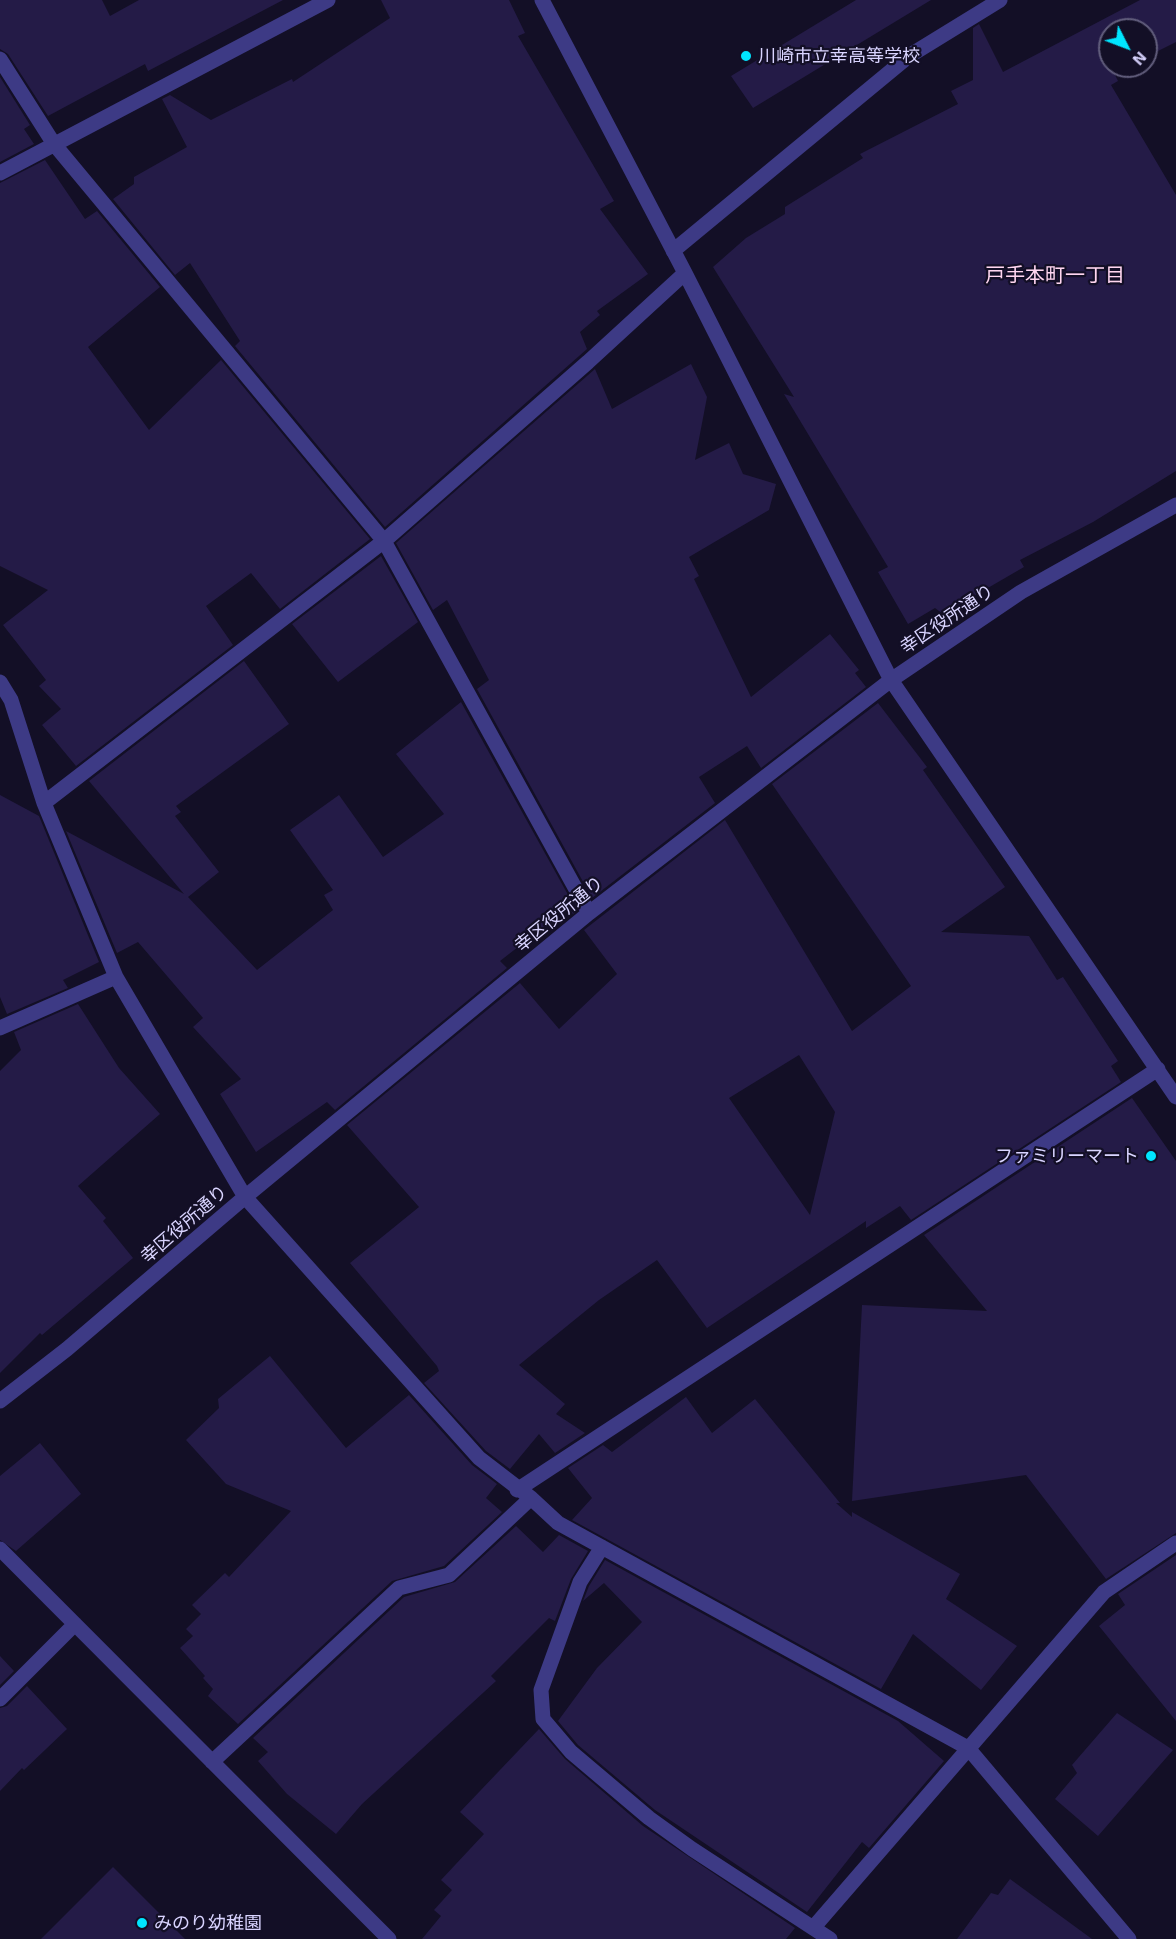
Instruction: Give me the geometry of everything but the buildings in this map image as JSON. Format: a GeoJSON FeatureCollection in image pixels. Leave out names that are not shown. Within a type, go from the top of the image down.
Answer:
{"type":"FeatureCollection","features":[{"type":"Feature","properties":{"kind":"street"},"geometry":{"type":"LineString","coordinates":[[0,173],[328,0]]}},
{"type":"Feature","properties":{"kind":"street"},"geometry":{"type":"LineString","coordinates":[[542,0],[685,273],[891,680],[1176,1097]]}},
{"type":"Feature","properties":{"kind":"street"},"geometry":{"type":"LineString","coordinates":[[673,251],[909,56],[1000,0]]}},
{"type":"Feature","properties":{"kind":"street"},"geometry":{"type":"LineString","coordinates":[[0,59],[54,144],[384,541],[589,913]]}},
{"type":"Feature","properties":{"kind":"street"},"geometry":{"type":"LineString","coordinates":[[44,803],[384,541],[588,362],[685,273]]}},
{"type":"Feature","properties":{"kind":"street","name":"幸区役所通り"},"geometry":{"type":"LineString","coordinates":[[0,1401],[67,1349],[244,1197],[589,913],[891,680],[1021,592],[1176,505]]}},
{"type":"Feature","properties":{"kind":"street"},"geometry":{"type":"LineString","coordinates":[[0,682],[11,700],[44,803],[117,977],[244,1197],[479,1458],[517,1490],[531,1498],[558,1523],[968,1748],[1129,1939]]}},
{"type":"Feature","properties":{"kind":"street"},"geometry":{"type":"LineString","coordinates":[[0,1028],[117,977]]}},
{"type":"Feature","properties":{"kind":"street"},"geometry":{"type":"LineString","coordinates":[[517,1490],[1158,1069]]}},
{"type":"Feature","properties":{"kind":"street"},"geometry":{"type":"LineString","coordinates":[[212,1762],[399,1588],[449,1575],[531,1498]]}},
{"type":"Feature","properties":{"kind":"street"},"geometry":{"type":"LineString","coordinates":[[813,1928],[1104,1593],[1176,1543]]}},
{"type":"Feature","properties":{"kind":"street"},"geometry":{"type":"LineString","coordinates":[[602,1547],[579,1582],[541,1690],[543,1719],[571,1752],[649,1818],[692,1849],[830,1939]]}},
{"type":"Feature","properties":{"kind":"street"},"geometry":{"type":"LineString","coordinates":[[0,1549],[389,1939]]}},
{"type":"Feature","properties":{"kind":"street"},"geometry":{"type":"LineString","coordinates":[[0,1699],[75,1624]]}},
{"type":"Feature","properties":{"kind":"place","name":"川崎市立幸高等学校"},"geometry":{"type":"Point","coordinates":[746,56]}},
{"type":"Feature","properties":{"kind":"place","name":"ファミリーマート"},"geometry":{"type":"Point","coordinates":[1151,1156]}},
{"type":"Feature","properties":{"kind":"place","name":"みのり幼稚園"},"geometry":{"type":"Point","coordinates":[142,1923]}},
{"type":"Feature","properties":{"kind":"district","name":"戸手本町一丁目"},"geometry":{"type":"Point","coordinates":[1055,275]}}]}
